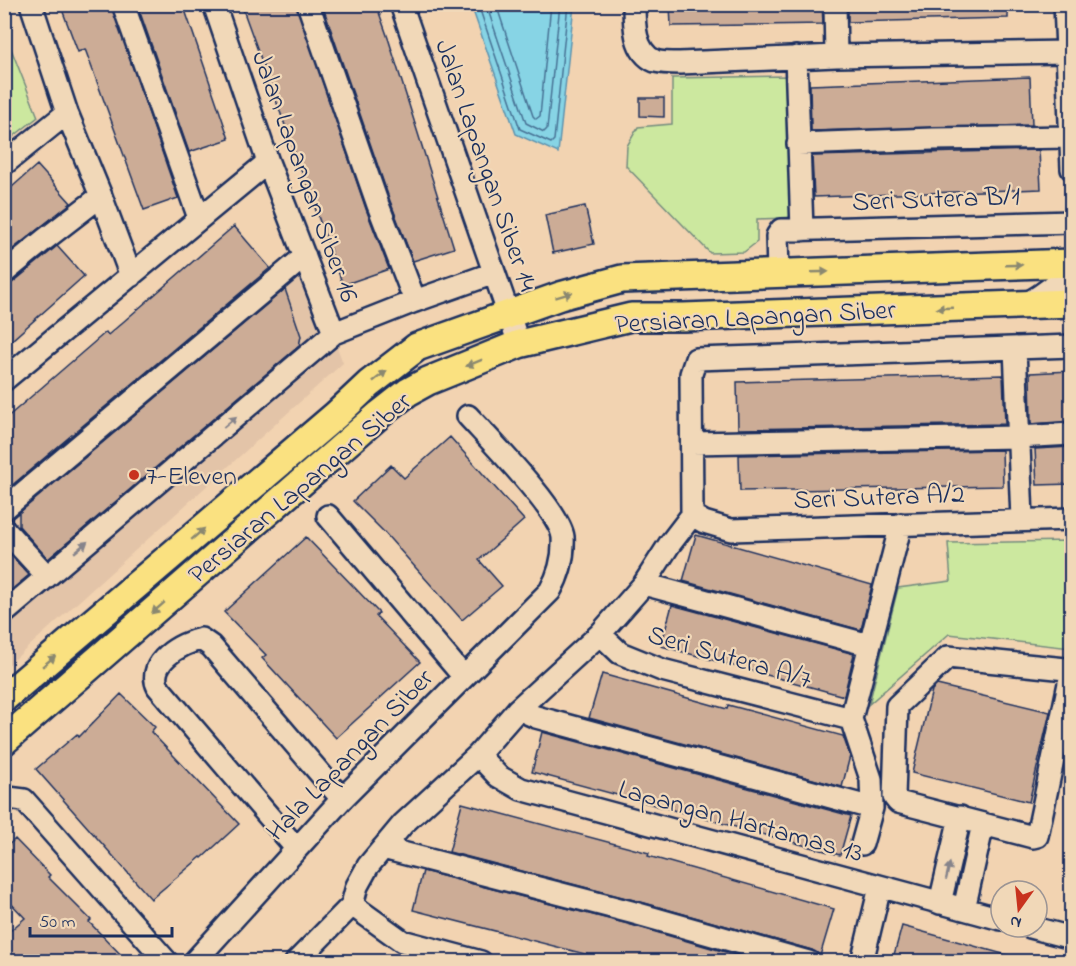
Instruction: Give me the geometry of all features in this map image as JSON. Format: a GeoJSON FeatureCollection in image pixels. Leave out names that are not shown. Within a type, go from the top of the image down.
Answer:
{"type":"FeatureCollection","features":[{"type":"Feature","properties":{"kind":"main road","name":"Persiaran Lapangan Siber"},"geometry":{"type":"LineString","coordinates":[[4,698],[369,384],[417,347],[508,314],[621,279],[1071,265]]}},
{"type":"Feature","properties":{"kind":"main road","name":"Persiaran Lapangan Siber"},"geometry":{"type":"LineString","coordinates":[[4,741],[408,392],[428,381],[519,344],[631,317],[1071,303]]}},
{"type":"Feature","properties":{"kind":"street"},"geometry":{"type":"LineString","coordinates":[[31,4],[67,113],[131,276]]}},
{"type":"Feature","properties":{"kind":"street"},"geometry":{"type":"LineString","coordinates":[[123,4],[199,218]]}},
{"type":"Feature","properties":{"kind":"street","name":"Jalan Lapangan Siber 16"},"geometry":{"type":"LineString","coordinates":[[214,4],[268,162],[334,333]]}},
{"type":"Feature","properties":{"kind":"street"},"geometry":{"type":"LineString","coordinates":[[308,4],[378,205],[415,301]]}},
{"type":"Feature","properties":{"kind":"street","name":"Jalan Lapangan Siber 14"},"geometry":{"type":"LineString","coordinates":[[400,4],[519,344]]}},
{"type":"Feature","properties":{"kind":"street"},"geometry":{"type":"LineString","coordinates":[[634,4],[634,20],[639,47],[655,61],[680,63],[796,57],[1067,52]]}},
{"type":"Feature","properties":{"kind":"street"},"geometry":{"type":"LineString","coordinates":[[835,4],[836,56]]}},
{"type":"Feature","properties":{"kind":"street"},"geometry":{"type":"LineString","coordinates":[[1065,4],[1071,170]]}},
{"type":"Feature","properties":{"kind":"street"},"geometry":{"type":"LineString","coordinates":[[796,57],[802,230]]}},
{"type":"Feature","properties":{"kind":"street"},"geometry":{"type":"LineString","coordinates":[[4,164],[67,113]]}},
{"type":"Feature","properties":{"kind":"street"},"geometry":{"type":"LineString","coordinates":[[798,144],[1070,137]]}},
{"type":"Feature","properties":{"kind":"street"},"geometry":{"type":"LineString","coordinates":[[4,381],[268,162]]}},
{"type":"Feature","properties":{"kind":"street"},"geometry":{"type":"LineString","coordinates":[[4,273],[101,196]]}},
{"type":"Feature","properties":{"kind":"street","name":"Seri Sutera B/1"},"geometry":{"type":"LineString","coordinates":[[778,273],[777,236],[781,231],[1071,222]]}},
{"type":"Feature","properties":{"kind":"street"},"geometry":{"type":"LineString","coordinates":[[4,509],[305,256]]}},
{"type":"Feature","properties":{"kind":"street"},"geometry":{"type":"LineString","coordinates":[[1024,305],[1045,294],[1062,279],[1071,265]]}},
{"type":"Feature","properties":{"kind":"street"},"geometry":{"type":"LineString","coordinates":[[4,613],[334,333],[494,273]]}},
{"type":"Feature","properties":{"kind":"street"},"geometry":{"type":"LineString","coordinates":[[296,962],[352,904],[357,886],[368,866],[403,824],[477,755],[518,709],[600,634],[644,585],[669,545],[692,515],[692,374],[696,358],[1071,346]]}},
{"type":"Feature","properties":{"kind":"street"},"geometry":{"type":"LineString","coordinates":[[1015,348],[1022,519]]}},
{"type":"Feature","properties":{"kind":"street","name":"Hala Lapangan Siber"},"geometry":{"type":"LineString","coordinates":[[194,962],[342,799],[550,591],[559,575],[563,535],[549,507],[468,416]]}},
{"type":"Feature","properties":{"kind":"street"},"geometry":{"type":"LineString","coordinates":[[692,443],[1071,434]]}},
{"type":"Feature","properties":{"kind":"street","name":"Seri Sutera A/2"},"geometry":{"type":"LineString","coordinates":[[692,515],[704,522],[731,530],[1071,519]]}},
{"type":"Feature","properties":{"kind":"street"},"geometry":{"type":"LineString","coordinates":[[328,516],[464,677]]}},
{"type":"Feature","properties":{"kind":"street"},"geometry":{"type":"LineString","coordinates":[[862,844],[872,808],[871,779],[851,719],[901,524]]}},
{"type":"Feature","properties":{"kind":"street"},"geometry":{"type":"LineString","coordinates":[[4,529],[47,576]]}},
{"type":"Feature","properties":{"kind":"street"},"geometry":{"type":"LineString","coordinates":[[644,585],[869,645]]}},
{"type":"Feature","properties":{"kind":"street","name":"Seri Sutera A/7"},"geometry":{"type":"LineString","coordinates":[[600,634],[620,653],[662,670],[851,719]]}},
{"type":"Feature","properties":{"kind":"street"},"geometry":{"type":"LineString","coordinates":[[296,848],[158,687],[155,673],[160,664],[173,651],[190,641],[201,639],[211,646],[342,799]]}},
{"type":"Feature","properties":{"kind":"street"},"geometry":{"type":"LineString","coordinates":[[948,657],[1066,669],[1071,674],[1038,836],[1033,837],[960,818],[898,802],[894,797],[897,706],[948,657]]}},
{"type":"Feature","properties":{"kind":"street"},"geometry":{"type":"LineString","coordinates":[[518,709],[536,717],[872,808]]}},
{"type":"Feature","properties":{"kind":"street","name":"Lapangan Hartamas 13"},"geometry":{"type":"LineString","coordinates":[[477,755],[498,776],[521,789],[989,916]]}},
{"type":"Feature","properties":{"kind":"street"},"geometry":{"type":"LineString","coordinates":[[4,800],[8,798],[24,801],[167,962]]}},
{"type":"Feature","properties":{"kind":"street"},"geometry":{"type":"LineString","coordinates":[[940,903],[960,818]]}},
{"type":"Feature","properties":{"kind":"street"},"geometry":{"type":"LineString","coordinates":[[964,909],[983,824]]}},
{"type":"Feature","properties":{"kind":"street"},"geometry":{"type":"LineString","coordinates":[[383,848],[631,912],[809,962]]}},
{"type":"Feature","properties":{"kind":"street"},"geometry":{"type":"LineString","coordinates":[[862,962],[880,887]]}},
{"type":"Feature","properties":{"kind":"street"},"geometry":{"type":"LineString","coordinates":[[352,904],[402,941],[481,962]]}},
{"type":"Feature","properties":{"kind":"street"},"geometry":{"type":"LineString","coordinates":[[1049,932],[1071,938]]}},
{"type":"Feature","properties":{"kind":"shaded area"},"geometry":{"type":"Polygon","coordinates":[[[303,256],[343,363],[5,668],[4,512],[303,256]]]}},
{"type":"Feature","properties":{"kind":"green space"},"geometry":{"type":"Polygon","coordinates":[[[4,31],[38,117],[5,143],[4,143],[4,31]]]}},
{"type":"Feature","properties":{"kind":"green space"},"geometry":{"type":"Polygon","coordinates":[[[789,76],[790,218],[757,219],[757,242],[744,252],[710,253],[626,166],[627,146],[638,127],[672,124],[672,78],[789,76]]]}},
{"type":"Feature","properties":{"kind":"green space"},"geometry":{"type":"Polygon","coordinates":[[[1071,541],[1071,648],[949,634],[869,704],[898,588],[951,581],[948,543],[1071,541]]]}},
{"type":"Feature","properties":{"kind":"water"},"geometry":{"type":"Polygon","coordinates":[[[471,5],[574,5],[558,153],[516,134],[471,5]]]}},
{"type":"Feature","properties":{"kind":"building"},"geometry":{"type":"Polygon","coordinates":[[[60,4],[111,4],[178,198],[144,210],[85,49],[78,52],[60,4]]]}},
{"type":"Feature","properties":{"kind":"building"},"geometry":{"type":"Polygon","coordinates":[[[137,4],[183,4],[229,139],[189,152],[137,4]]]}},
{"type":"Feature","properties":{"kind":"building"},"geometry":{"type":"Polygon","coordinates":[[[241,4],[296,4],[366,209],[389,269],[343,285],[241,4]]]}},
{"type":"Feature","properties":{"kind":"building"},"geometry":{"type":"Polygon","coordinates":[[[322,4],[376,4],[454,248],[413,261],[322,4]]]}},
{"type":"Feature","properties":{"kind":"building"},"geometry":{"type":"Polygon","coordinates":[[[670,4],[822,4],[823,24],[671,26],[670,4]]]}},
{"type":"Feature","properties":{"kind":"building"},"geometry":{"type":"Polygon","coordinates":[[[848,4],[1008,4],[1008,18],[848,22],[848,4]]]}},
{"type":"Feature","properties":{"kind":"building"},"geometry":{"type":"Polygon","coordinates":[[[1030,77],[1032,125],[811,131],[810,85],[1030,77]]]}},
{"type":"Feature","properties":{"kind":"building"},"geometry":{"type":"Polygon","coordinates":[[[640,98],[664,98],[664,117],[640,116],[640,98]]]}},
{"type":"Feature","properties":{"kind":"building"},"geometry":{"type":"Polygon","coordinates":[[[1039,150],[1041,189],[814,197],[812,156],[1039,150]]]}},
{"type":"Feature","properties":{"kind":"building"},"geometry":{"type":"Polygon","coordinates":[[[37,165],[71,203],[4,256],[4,194],[37,165]]]}},
{"type":"Feature","properties":{"kind":"building"},"geometry":{"type":"Polygon","coordinates":[[[585,206],[594,244],[553,253],[545,215],[585,206]]]}},
{"type":"Feature","properties":{"kind":"building"},"geometry":{"type":"Polygon","coordinates":[[[234,226],[270,268],[4,492],[4,420],[106,332],[108,335],[234,226]]]}},
{"type":"Feature","properties":{"kind":"building"},"geometry":{"type":"Polygon","coordinates":[[[57,246],[84,276],[4,347],[4,285],[12,283],[57,246]]]}},
{"type":"Feature","properties":{"kind":"building"},"geometry":{"type":"Polygon","coordinates":[[[285,289],[301,336],[299,346],[48,559],[19,526],[19,513],[285,289]]]}},
{"type":"Feature","properties":{"kind":"building"},"geometry":{"type":"Polygon","coordinates":[[[1071,371],[1071,421],[1031,424],[1030,373],[1071,371]]]}},
{"type":"Feature","properties":{"kind":"building"},"geometry":{"type":"Polygon","coordinates":[[[1003,375],[1005,424],[738,429],[737,382],[1003,375]]]}},
{"type":"Feature","properties":{"kind":"building"},"geometry":{"type":"Polygon","coordinates":[[[450,437],[524,520],[479,560],[502,586],[462,620],[384,532],[353,501],[391,465],[404,478],[450,437]]]}},
{"type":"Feature","properties":{"kind":"building"},"geometry":{"type":"Polygon","coordinates":[[[1071,447],[1071,484],[1037,485],[1035,449],[1071,447]]]}},
{"type":"Feature","properties":{"kind":"building"},"geometry":{"type":"Polygon","coordinates":[[[1002,450],[1003,486],[740,491],[739,455],[1002,450]]]}},
{"type":"Feature","properties":{"kind":"building"},"geometry":{"type":"Polygon","coordinates":[[[696,535],[872,585],[861,630],[683,581],[696,535]]]}},
{"type":"Feature","properties":{"kind":"building"},"geometry":{"type":"Polygon","coordinates":[[[306,537],[379,613],[376,616],[420,662],[336,738],[262,658],[266,655],[224,612],[306,537]]]}},
{"type":"Feature","properties":{"kind":"building"},"geometry":{"type":"Polygon","coordinates":[[[4,548],[29,575],[4,596],[4,548]]]}},
{"type":"Feature","properties":{"kind":"building"},"geometry":{"type":"Polygon","coordinates":[[[672,605],[854,654],[844,696],[661,646],[672,605]]]}},
{"type":"Feature","properties":{"kind":"building"},"geometry":{"type":"Polygon","coordinates":[[[602,674],[727,709],[728,705],[843,736],[850,756],[842,787],[589,718],[602,674]]]}},
{"type":"Feature","properties":{"kind":"building"},"geometry":{"type":"Polygon","coordinates":[[[937,685],[1050,712],[1029,802],[912,773],[932,690],[937,685]]]}},
{"type":"Feature","properties":{"kind":"building"},"geometry":{"type":"Polygon","coordinates":[[[121,694],[155,727],[151,732],[239,824],[202,858],[151,899],[36,769],[77,734],[79,737],[121,694]]]}},
{"type":"Feature","properties":{"kind":"building"},"geometry":{"type":"Polygon","coordinates":[[[542,732],[851,816],[840,855],[532,772],[542,732]]]}},
{"type":"Feature","properties":{"kind":"building"},"geometry":{"type":"Polygon","coordinates":[[[462,803],[649,853],[648,856],[834,909],[820,956],[812,950],[634,900],[449,852],[462,803]]]}},
{"type":"Feature","properties":{"kind":"building"},"geometry":{"type":"Polygon","coordinates":[[[15,839],[128,962],[4,962],[4,936],[25,918],[4,896],[4,849],[15,839]]]}},
{"type":"Feature","properties":{"kind":"building"},"geometry":{"type":"Polygon","coordinates":[[[423,871],[628,924],[760,962],[616,962],[413,910],[423,871]]]}},
{"type":"Feature","properties":{"kind":"building"},"geometry":{"type":"Polygon","coordinates":[[[902,926],[1014,957],[1013,962],[892,962],[902,926]]]}},
{"type":"Feature","properties":{"kind":"place","name":"7-Eleven"},"geometry":{"type":"Point","coordinates":[134,475]}}]}
